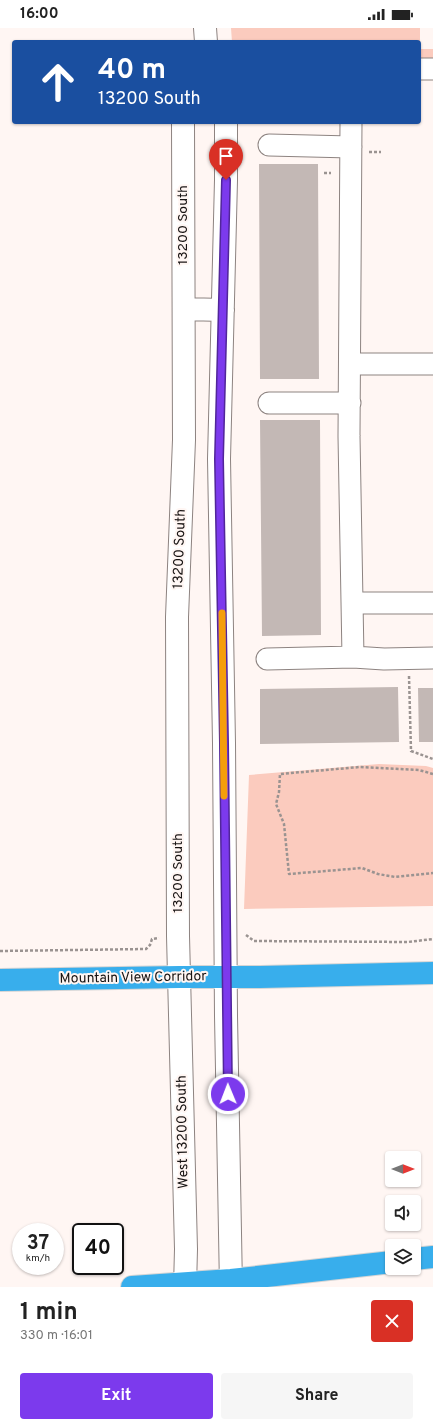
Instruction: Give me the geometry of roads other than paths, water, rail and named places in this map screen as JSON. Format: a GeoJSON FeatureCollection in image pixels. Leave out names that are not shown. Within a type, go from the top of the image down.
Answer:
{"type":"FeatureCollection","features":[{"type":"Feature","properties":{"kind":"highway","name":"Mountain View Corridor"},"geometry":{"type":"LineString","coordinates":[[0,980],[179,976],[226,977],[393,975],[433,973]]}},
{"type":"Feature","properties":{"kind":"highway"},"geometry":{"type":"LineString","coordinates":[[421,1258],[433,1257]]}},
{"type":"Feature","properties":{"kind":"highway"},"geometry":{"type":"LineString","coordinates":[[132,1287],[231,1284],[385,1263]]}},
{"type":"Feature","properties":{"kind":"street"},"geometry":{"type":"LineString","coordinates":[[205,28],[206,40]]}},
{"type":"Feature","properties":{"kind":"street"},"geometry":{"type":"LineString","coordinates":[[421,69],[433,69]]}},
{"type":"Feature","properties":{"kind":"street","name":"13200 South"},"geometry":{"type":"LineString","coordinates":[[179,976],[177,617],[184,440],[183,124]]}},
{"type":"Feature","properties":{"kind":"street"},"geometry":{"type":"LineString","coordinates":[[226,124],[219,459],[231,1284]]}},
{"type":"Feature","properties":{"kind":"street"},"geometry":{"type":"LineString","coordinates":[[351,124],[350,403],[353,657]]}},
{"type":"Feature","properties":{"kind":"street"},"geometry":{"type":"LineString","coordinates":[[269,145],[351,147]]}},
{"type":"Feature","properties":{"kind":"street"},"geometry":{"type":"LineString","coordinates":[[184,309],[223,310]]}},
{"type":"Feature","properties":{"kind":"street"},"geometry":{"type":"LineString","coordinates":[[350,364],[433,364]]}},
{"type":"Feature","properties":{"kind":"street"},"geometry":{"type":"LineString","coordinates":[[269,403],[350,403]]}},
{"type":"Feature","properties":{"kind":"street"},"geometry":{"type":"LineString","coordinates":[[352,604],[433,603]]}},
{"type":"Feature","properties":{"kind":"street"},"geometry":{"type":"LineString","coordinates":[[266,659],[353,657],[384,659],[433,658]]}},
{"type":"Feature","properties":{"kind":"street","name":"West 13200 South"},"geometry":{"type":"LineString","coordinates":[[179,976],[186,1249],[185,1285]]}}]}
